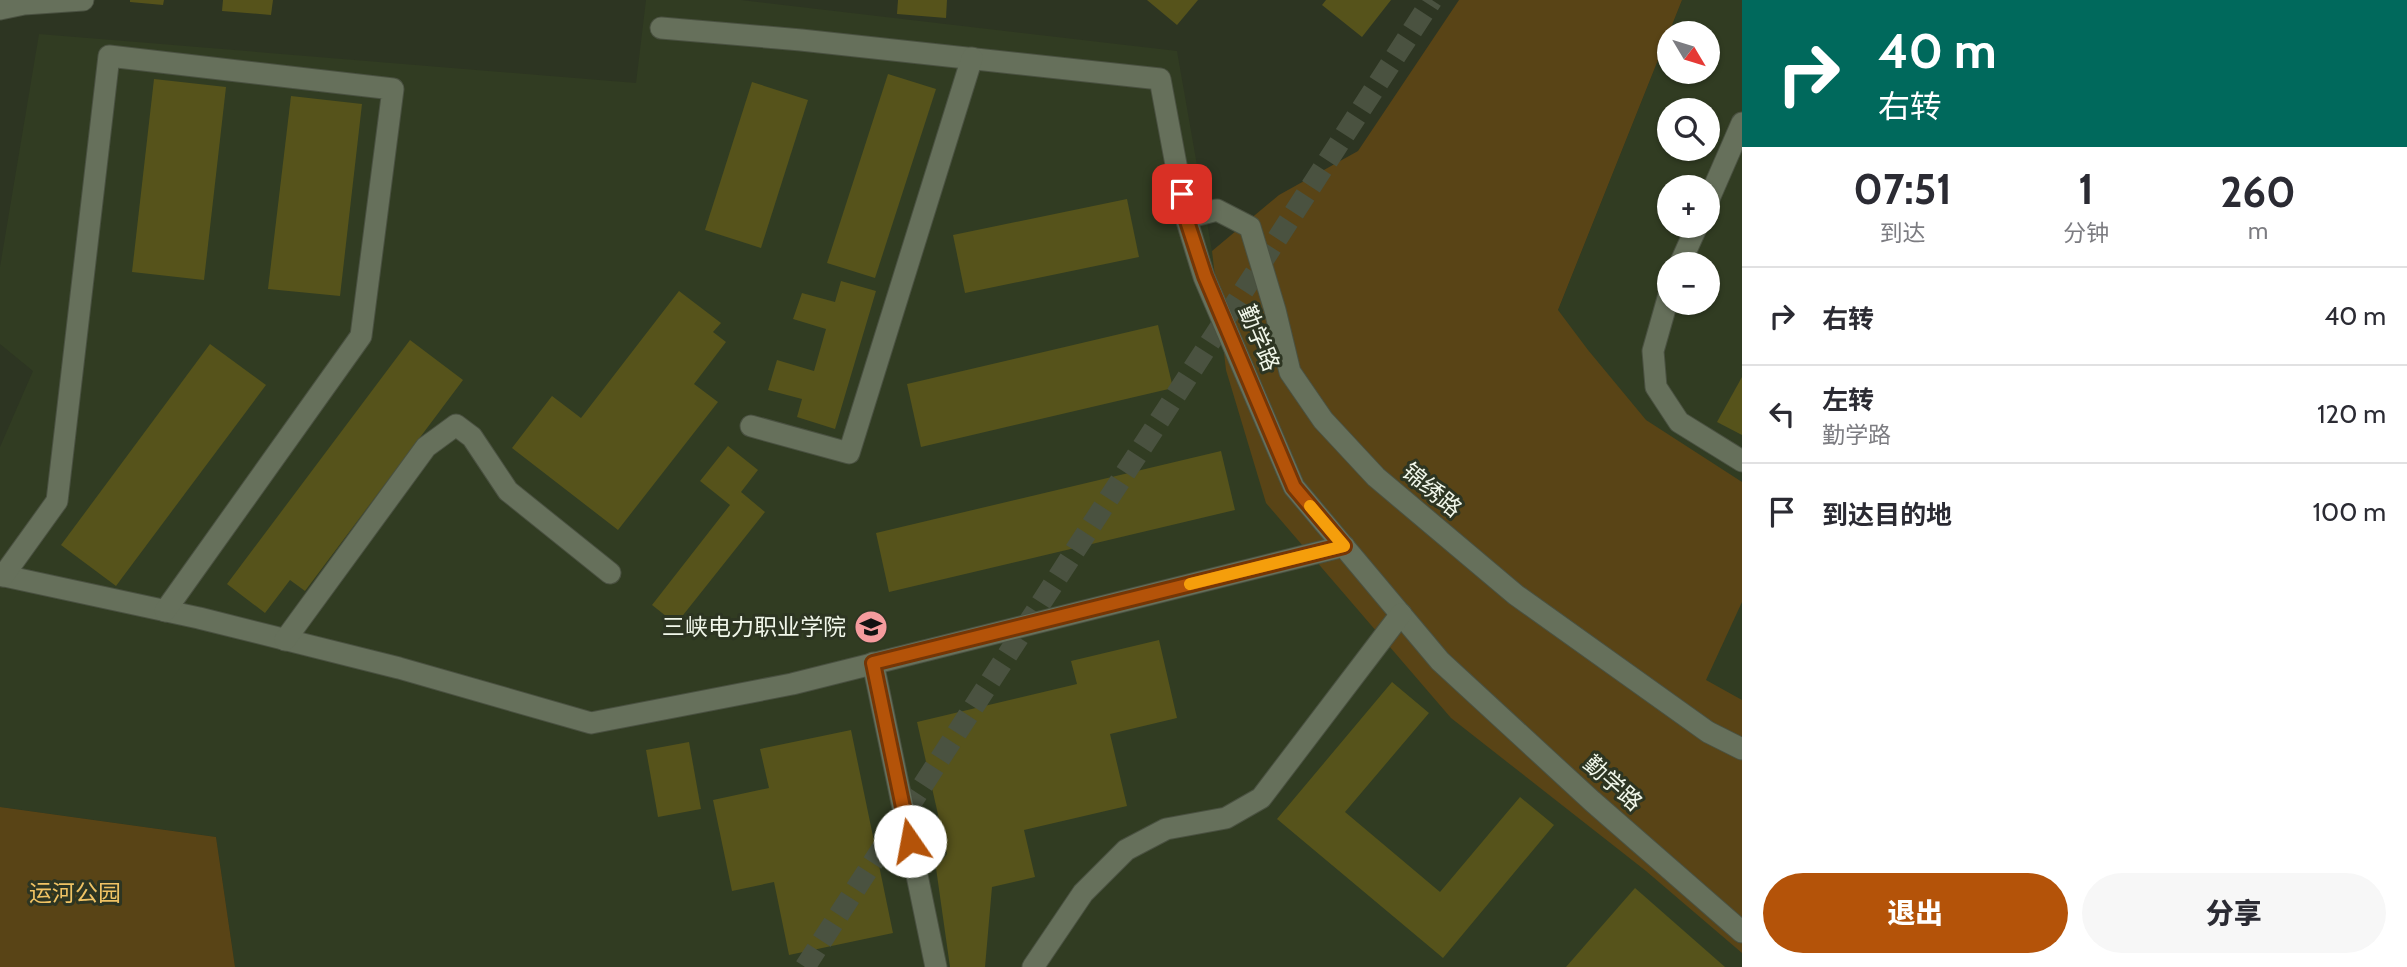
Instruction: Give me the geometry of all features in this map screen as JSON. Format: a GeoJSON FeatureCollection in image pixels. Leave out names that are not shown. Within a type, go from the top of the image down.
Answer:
{"type":"FeatureCollection","features":[{"type":"Feature","properties":{"kind":"lane"},"geometry":{"type":"LineString","coordinates":[[0,9],[23,4],[83,0]]}},
{"type":"Feature","properties":{"kind":"lane","name":"勤学路"},"geometry":{"type":"LineString","coordinates":[[661,28],[1160,79],[1186,218],[1205,276],[1294,487],[1440,661],[1592,801],[1742,932]]}},
{"type":"Feature","properties":{"kind":"lane"},"geometry":{"type":"LineString","coordinates":[[165,611],[361,336],[394,89],[109,56],[57,501],[1,575],[165,611],[400,668],[591,723],[792,684],[1344,546]]}},
{"type":"Feature","properties":{"kind":"lane"},"geometry":{"type":"LineString","coordinates":[[751,426],[849,453],[972,58]]}},
{"type":"Feature","properties":{"kind":"lane"},"geometry":{"type":"LineString","coordinates":[[1719,175],[1742,123]]}},
{"type":"Feature","properties":{"kind":"lane","name":"锦绣路"},"geometry":{"type":"LineString","coordinates":[[1186,218],[1217,209],[1250,227],[1290,372],[1323,420],[1376,477],[1516,595],[1708,732],[1742,749]]}},
{"type":"Feature","properties":{"kind":"lane"},"geometry":{"type":"LineString","coordinates":[[1663,315],[1653,351],[1656,387],[1679,422],[1742,461]]}},
{"type":"Feature","properties":{"kind":"lane"},"geometry":{"type":"LineString","coordinates":[[285,640],[426,447],[456,425],[472,437],[508,491],[610,573]]}},
{"type":"Feature","properties":{"kind":"lane"},"geometry":{"type":"LineString","coordinates":[[1033,967],[1083,893],[1126,850],[1166,829],[1226,818],[1261,797],[1401,614]]}},
{"type":"Feature","properties":{"kind":"lane"},"geometry":{"type":"LineString","coordinates":[[873,663],[936,967]]}},
{"type":"Feature","properties":{"kind":"shaded area","name":"三峡电力职业学院"},"geometry":{"type":"Polygon","coordinates":[[[646,0],[741,0],[1177,51],[1212,251],[1558,310],[1657,62],[1657,84],[1720,84],[1720,21],[1674,21],[1682,0],[1742,0],[1742,967],[235,967],[216,837],[0,807],[0,447],[33,371],[0,344],[0,267],[39,34],[636,83],[646,0]]]}},
{"type":"Feature","properties":{"kind":"green space"},"geometry":{"type":"Polygon","coordinates":[[[1459,0],[1682,0],[1674,21],[1657,21],[1657,62],[1558,310],[1646,420],[1742,482],[1742,602],[1706,680],[1742,700],[1742,953],[1646,871],[1451,718],[1266,503],[1226,370],[1212,251],[1279,195],[1358,151],[1459,0]]]}},
{"type":"Feature","properties":{"kind":"green space","name":"运河公园"},"geometry":{"type":"Polygon","coordinates":[[[0,807],[216,837],[235,967],[0,967],[0,807]]]}},
{"type":"Feature","properties":{"kind":"building"},"geometry":{"type":"Polygon","coordinates":[[[130,0],[164,0],[163,5],[130,0]]]}},
{"type":"Feature","properties":{"kind":"building"},"geometry":{"type":"Polygon","coordinates":[[[223,0],[273,0],[271,15],[222,11],[223,0]]]}},
{"type":"Feature","properties":{"kind":"building"},"geometry":{"type":"Polygon","coordinates":[[[898,0],[947,0],[946,18],[897,14],[898,0]]]}},
{"type":"Feature","properties":{"kind":"building"},"geometry":{"type":"Polygon","coordinates":[[[1147,0],[1198,0],[1177,25],[1147,0]]]}},
{"type":"Feature","properties":{"kind":"building"},"geometry":{"type":"Polygon","coordinates":[[[1326,0],[1391,0],[1362,37],[1322,5],[1326,0]]]}},
{"type":"Feature","properties":{"kind":"building"},"geometry":{"type":"Polygon","coordinates":[[[888,74],[936,89],[875,278],[827,263],[888,74]]]}},
{"type":"Feature","properties":{"kind":"building"},"geometry":{"type":"Polygon","coordinates":[[[154,79],[226,87],[204,280],[132,272],[154,79]]]}},
{"type":"Feature","properties":{"kind":"building"},"geometry":{"type":"Polygon","coordinates":[[[752,82],[808,100],[761,248],[705,230],[752,82]]]}},
{"type":"Feature","properties":{"kind":"building"},"geometry":{"type":"Polygon","coordinates":[[[291,96],[362,104],[340,296],[268,289],[291,96]]]}},
{"type":"Feature","properties":{"kind":"building"},"geometry":{"type":"Polygon","coordinates":[[[1127,199],[1139,257],[965,293],[953,235],[1127,199]]]}},
{"type":"Feature","properties":{"kind":"building"},"geometry":{"type":"Polygon","coordinates":[[[841,281],[876,291],[835,429],[797,417],[802,399],[768,390],[777,360],[814,371],[826,329],[793,319],[802,293],[835,302],[841,281]]]}},
{"type":"Feature","properties":{"kind":"building"},"geometry":{"type":"Polygon","coordinates":[[[679,291],[721,323],[713,332],[726,342],[694,384],[718,402],[618,530],[512,448],[552,396],[581,418],[679,291]]]}},
{"type":"Feature","properties":{"kind":"building"},"geometry":{"type":"Polygon","coordinates":[[[1158,325],[1173,388],[921,447],[907,384],[1158,325]]]}},
{"type":"Feature","properties":{"kind":"building"},"geometry":{"type":"Polygon","coordinates":[[[410,340],[463,380],[305,591],[290,580],[265,613],[227,584],[410,340]]]}},
{"type":"Feature","properties":{"kind":"building"},"geometry":{"type":"Polygon","coordinates":[[[210,344],[266,385],[116,586],[61,545],[210,344]]]}},
{"type":"Feature","properties":{"kind":"building"},"geometry":{"type":"Polygon","coordinates":[[[1742,377],[1742,435],[1717,422],[1742,377]]]}},
{"type":"Feature","properties":{"kind":"building"},"geometry":{"type":"Polygon","coordinates":[[[728,446],[758,470],[741,492],[765,512],[676,624],[652,605],[730,505],[700,481],[728,446]]]}},
{"type":"Feature","properties":{"kind":"building"},"geometry":{"type":"Polygon","coordinates":[[[1221,451],[1235,510],[889,592],[876,533],[1221,451]]]}},
{"type":"Feature","properties":{"kind":"building"},"geometry":{"type":"Polygon","coordinates":[[[1159,640],[1177,718],[1110,734],[1127,806],[1024,830],[1035,877],[992,887],[985,967],[950,967],[936,868],[947,854],[917,722],[1077,684],[1071,661],[1159,640]]]}},
{"type":"Feature","properties":{"kind":"building"},"geometry":{"type":"Polygon","coordinates":[[[1392,682],[1429,713],[1345,812],[1440,892],[1520,797],[1554,825],[1443,958],[1277,819],[1392,682]]]}},
{"type":"Feature","properties":{"kind":"building"},"geometry":{"type":"Polygon","coordinates":[[[851,730],[893,933],[789,955],[774,882],[732,891],[713,800],[769,788],[760,749],[851,730]]]}},
{"type":"Feature","properties":{"kind":"building"},"geometry":{"type":"Polygon","coordinates":[[[689,742],[701,809],[658,817],[646,750],[689,742]]]}},
{"type":"Feature","properties":{"kind":"building"},"geometry":{"type":"Polygon","coordinates":[[[1635,888],[1725,967],[1566,967],[1635,888]]]}},
{"type":"Feature","properties":{"kind":"tunnel"},"geometry":{"type":"LineString","coordinates":[[805,967],[1432,0]]}},
{"type":"Feature","properties":{"kind":"slow traffic"},"geometry":{"type":"LineString","coordinates":[[1190,584],[1344,546],[1310,506]]}},
{"type":"Feature","properties":{"kind":"place","name":"三峡电力职业学院"},"geometry":{"type":"Point","coordinates":[871,627]}},
{"type":"Feature","properties":{"kind":"route"},"geometry":{"type":"LineString","coordinates":[[910,841],[873,663],[1344,546],[1294,487],[1205,276],[1186,218],[1182,194]]}}]}
